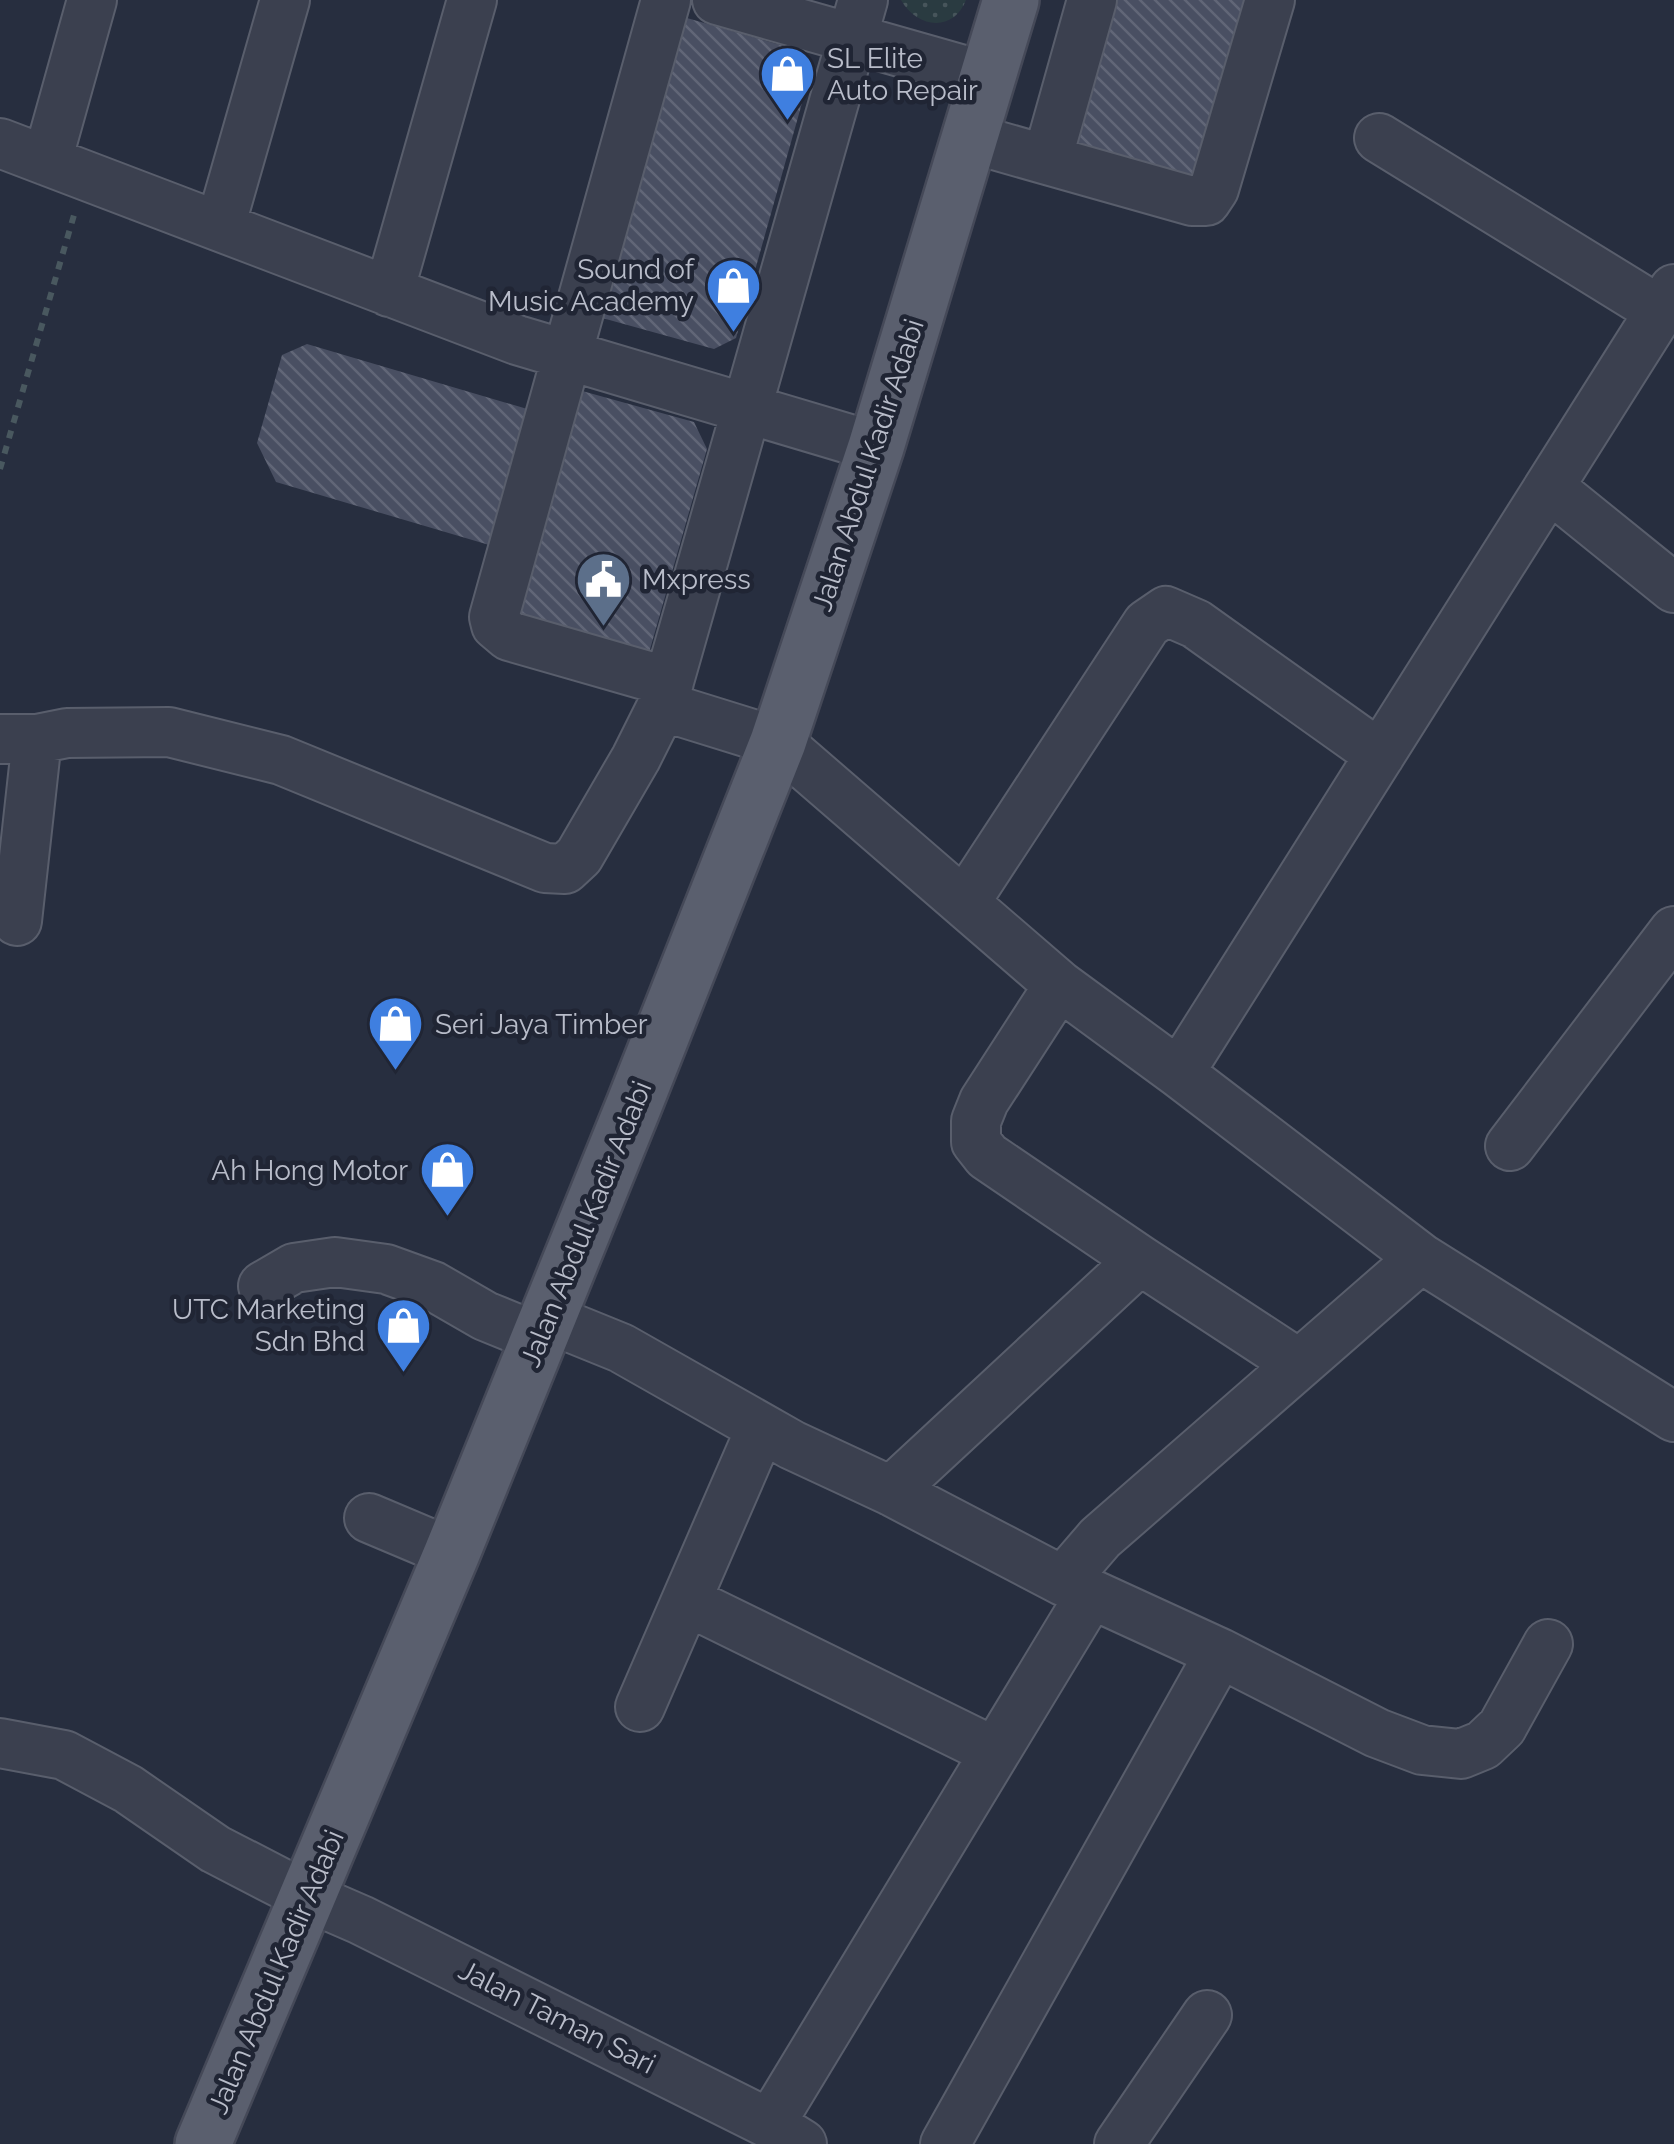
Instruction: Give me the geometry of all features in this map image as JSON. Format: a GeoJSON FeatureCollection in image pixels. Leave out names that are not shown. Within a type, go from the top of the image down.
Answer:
{"type":"FeatureCollection","features":[{"type":"Feature","properties":{"kind":"main road","name":"Jalan Abdul Kadir Adabi"},"geometry":{"type":"LineString","coordinates":[[203,2144],[452,1553],[778,742],[876,447],[1011,0]]}},
{"type":"Feature","properties":{"kind":"street"},"geometry":{"type":"LineString","coordinates":[[66,168],[92,0]]}},
{"type":"Feature","properties":{"kind":"street"},"geometry":{"type":"LineString","coordinates":[[220,227],[285,0]]}},
{"type":"Feature","properties":{"kind":"street"},"geometry":{"type":"LineString","coordinates":[[389,292],[472,0]]}},
{"type":"Feature","properties":{"kind":"street"},"geometry":{"type":"LineString","coordinates":[[666,0],[495,608],[496,625],[509,636],[665,694],[778,742],[1059,985],[1421,1258],[1674,1417]]}},
{"type":"Feature","properties":{"kind":"street"},"geometry":{"type":"LineString","coordinates":[[717,0],[857,19],[988,77]]}},
{"type":"Feature","properties":{"kind":"street"},"geometry":{"type":"LineString","coordinates":[[1047,160],[1092,0]]}},
{"type":"Feature","properties":{"kind":"street"},"geometry":{"type":"LineString","coordinates":[[970,138],[1192,201],[1206,201],[1214,190],[1270,0]]}},
{"type":"Feature","properties":{"kind":"street"},"geometry":{"type":"LineString","coordinates":[[17,921],[18,739],[67,733],[169,732],[281,760],[546,868],[565,868],[579,856],[636,758],[665,694],[857,19]]}},
{"type":"Feature","properties":{"kind":"street"},"geometry":{"type":"LineString","coordinates":[[1179,1073],[1667,300],[1379,138]]}},
{"type":"Feature","properties":{"kind":"street"},"geometry":{"type":"LineString","coordinates":[[0,143],[565,356],[876,447]]}},
{"type":"Feature","properties":{"kind":"street"},"geometry":{"type":"LineString","coordinates":[[1549,486],[1674,588]]}},
{"type":"Feature","properties":{"kind":"street"},"geometry":{"type":"LineString","coordinates":[[965,902],[1147,624],[1166,611],[1196,624],[1380,755]]}},
{"type":"Feature","properties":{"kind":"street"},"geometry":{"type":"LineString","coordinates":[[1510,1146],[1674,931]]}},
{"type":"Feature","properties":{"kind":"street"},"geometry":{"type":"LineString","coordinates":[[1059,985],[984,1101],[976,1121],[976,1142],[986,1156],[1299,1364]]}},
{"type":"Feature","properties":{"kind":"street"},"geometry":{"type":"LineString","coordinates":[[786,2134],[995,1752],[1100,1538],[1421,1258]]}},
{"type":"Feature","properties":{"kind":"street"},"geometry":{"type":"LineString","coordinates":[[891,1491],[1140,1260]]}},
{"type":"Feature","properties":{"kind":"street"},"geometry":{"type":"LineString","coordinates":[[263,1286],[294,1268],[335,1262],[386,1269],[434,1286],[485,1316],[621,1348],[792,1445],[891,1491],[1077,1588],[1422,1750],[1461,1754],[1483,1745],[1502,1728],[1548,1644]]}},
{"type":"Feature","properties":{"kind":"street"},"geometry":{"type":"LineString","coordinates":[[640,1707],[762,1428]]}},
{"type":"Feature","properties":{"kind":"street"},"geometry":{"type":"LineString","coordinates":[[369,1518],[452,1553]]}},
{"type":"Feature","properties":{"kind":"street"},"geometry":{"type":"LineString","coordinates":[[687,1601],[995,1752]]}},
{"type":"Feature","properties":{"kind":"street"},"geometry":{"type":"LineString","coordinates":[[945,2144],[1220,1653]]}},
{"type":"Feature","properties":{"kind":"street","name":"Jalan Taman Sari"},"geometry":{"type":"LineString","coordinates":[[0,1743],[64,1754],[128,1789],[214,1850],[786,2134]]}},
{"type":"Feature","properties":{"kind":"street"},"geometry":{"type":"LineString","coordinates":[[1119,2144],[1207,2015]]}},
{"type":"Feature","properties":{"kind":"path"},"geometry":{"type":"LineString","coordinates":[[0,469],[66,168]]}},
{"type":"Feature","properties":{"kind":"shaded area"},"geometry":{"type":"Polygon","coordinates":[[[901,0],[966,0],[953,18],[935,23],[916,16],[901,0]]]}},
{"type":"Feature","properties":{"kind":"building"},"geometry":{"type":"Polygon","coordinates":[[[1109,0],[1258,0],[1201,193],[1064,153],[1109,0]]]}},
{"type":"Feature","properties":{"kind":"building"},"geometry":{"type":"Polygon","coordinates":[[[680,16],[798,50],[811,71],[736,338],[714,349],[595,316],[680,16]]]}},
{"type":"Feature","properties":{"kind":"building"},"geometry":{"type":"Polygon","coordinates":[[[307,344],[534,411],[496,547],[276,482],[257,443],[282,355],[307,344]]]}},
{"type":"Feature","properties":{"kind":"building"},"geometry":{"type":"Polygon","coordinates":[[[575,389],[694,422],[707,449],[647,660],[510,621],[575,389]]]}},
{"type":"Feature","properties":{"kind":"place","name":"SL Elite Auto Repair"},"geometry":{"type":"Point","coordinates":[788,123]}},
{"type":"Feature","properties":{"kind":"place","name":"Sound of Music Academy"},"geometry":{"type":"Point","coordinates":[733,334]}},
{"type":"Feature","properties":{"kind":"place","name":"Mxpress"},"geometry":{"type":"Point","coordinates":[603,628]}},
{"type":"Feature","properties":{"kind":"place","name":"Seri Jaya Timber"},"geometry":{"type":"Point","coordinates":[396,1073]}},
{"type":"Feature","properties":{"kind":"place","name":"Ah Hong Motor"},"geometry":{"type":"Point","coordinates":[447,1219]}},
{"type":"Feature","properties":{"kind":"place","name":"UTC Marketing Sdn Bhd"},"geometry":{"type":"Point","coordinates":[404,1374]}}]}
